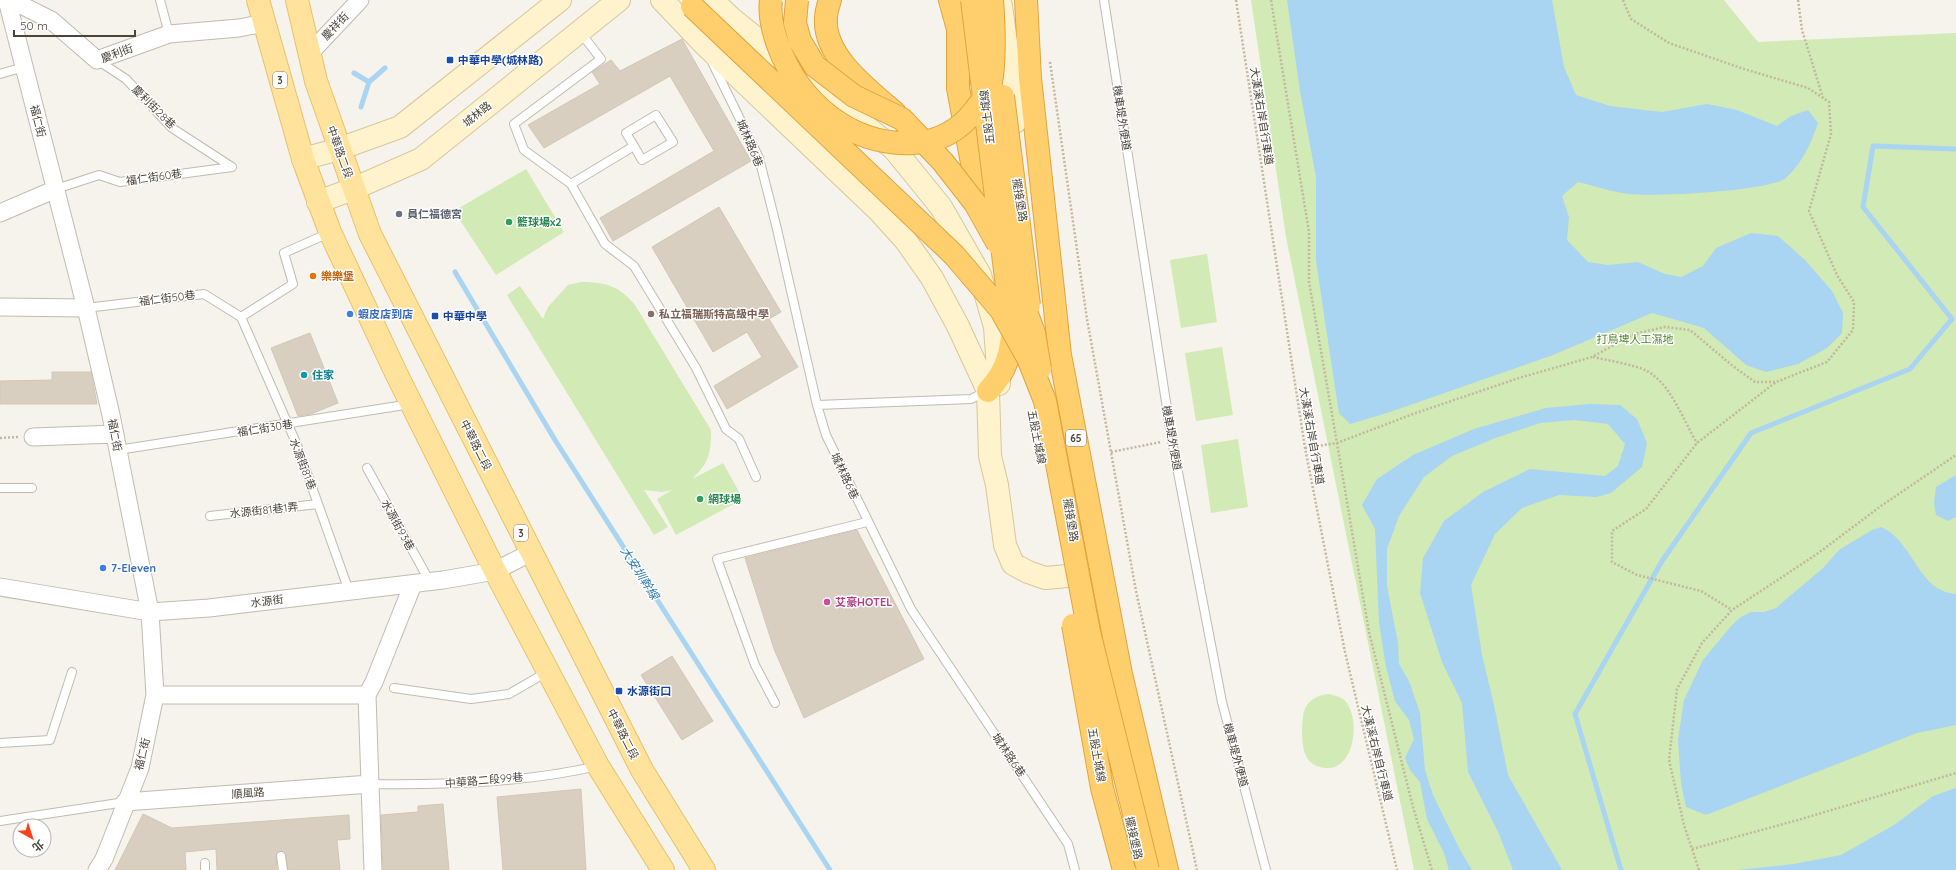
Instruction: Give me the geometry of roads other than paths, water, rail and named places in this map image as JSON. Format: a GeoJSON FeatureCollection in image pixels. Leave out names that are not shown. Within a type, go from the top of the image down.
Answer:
{"type":"FeatureCollection","features":[{"type":"Feature","properties":{"kind":"highway"},"geometry":{"type":"LineString","coordinates":[[770,0],[775,35],[784,59],[795,80],[808,95],[837,123],[859,135],[879,141],[903,143],[926,142],[948,136],[968,119],[989,91],[995,56],[992,0]]}},
{"type":"Feature","properties":{"kind":"highway"},"geometry":{"type":"LineString","coordinates":[[797,0],[795,23],[800,41],[815,66],[854,96],[902,119]]}},
{"type":"Feature","properties":{"kind":"highway"},"geometry":{"type":"LineString","coordinates":[[830,0],[826,19],[828,32],[840,62],[902,119],[942,162],[975,204],[1007,260],[1034,332],[1045,401],[1089,632],[1148,870]]}},
{"type":"Feature","properties":{"kind":"highway"},"geometry":{"type":"LineString","coordinates":[[950,0],[958,29],[958,88],[975,179],[1014,325],[1008,361],[993,385]]}},
{"type":"Feature","properties":{"kind":"highway","name":"五股土城線"},"geometry":{"type":"LineString","coordinates":[[972,0],[1008,295],[1061,557],[1102,788],[1124,870]]}},
{"type":"Feature","properties":{"kind":"highway"},"geometry":{"type":"LineString","coordinates":[[999,0],[1002,96],[1061,557]]}},
{"type":"Feature","properties":{"kind":"highway","name":"65"},"geometry":{"type":"LineString","coordinates":[[1026,0],[1030,78],[1060,355],[1121,674],[1168,870]]}},
{"type":"Feature","properties":{"kind":"highway"},"geometry":{"type":"LineString","coordinates":[[697,2],[954,255],[1001,310],[1028,358],[1045,401]]}},
{"type":"Feature","properties":{"kind":"main road","name":"3"},"geometry":{"type":"LineString","coordinates":[[258,0],[303,159],[330,232],[412,404],[495,570],[598,766],[663,870]]}},
{"type":"Feature","properties":{"kind":"main road","name":"中華路二段"},"geometry":{"type":"LineString","coordinates":[[297,0],[316,81],[370,234],[530,553],[642,770],[704,870]]}},
{"type":"Feature","properties":{"kind":"street","name":"福仁街"},"geometry":{"type":"LineString","coordinates":[[7,0],[86,308],[115,434],[150,612],[156,695],[140,768],[104,859],[97,870]]}},
{"type":"Feature","properties":{"kind":"street","name":"慶利街"},"geometry":{"type":"LineString","coordinates":[[11,0],[50,20],[97,60],[169,34],[239,28],[264,22]]}},
{"type":"Feature","properties":{"kind":"street","name":"慶祥街"},"geometry":{"type":"LineString","coordinates":[[310,53],[360,0]]}},
{"type":"Feature","properties":{"kind":"street"},"geometry":{"type":"LineString","coordinates":[[303,159],[339,149],[400,127],[560,0]]}},
{"type":"Feature","properties":{"kind":"street","name":"城林路"},"geometry":{"type":"LineString","coordinates":[[318,202],[354,189],[421,159],[619,0]]}},
{"type":"Feature","properties":{"kind":"street"},"geometry":{"type":"LineString","coordinates":[[662,0],[703,43],[878,210],[906,241],[932,278],[993,385]]}},
{"type":"Feature","properties":{"kind":"street","name":"擺接堡路"},"geometry":{"type":"LineString","coordinates":[[978,0],[998,111],[1015,168],[1079,575],[1112,743],[1142,870]]}},
{"type":"Feature","properties":{"kind":"street","name":"擺接堡路"},"geometry":{"type":"LineString","coordinates":[[999,0],[1015,107],[1015,168]]}},
{"type":"Feature","properties":{"kind":"street"},"geometry":{"type":"LineString","coordinates":[[697,2],[737,23],[894,149],[941,207],[980,276],[995,327],[993,385],[1002,454],[997,485],[1005,545],[1012,564],[1045,578],[1079,575]]}},
{"type":"Feature","properties":{"kind":"street"},"geometry":{"type":"LineString","coordinates":[[0,213],[56,189]]}},
{"type":"Feature","properties":{"kind":"street"},"geometry":{"type":"LineString","coordinates":[[0,307],[86,308]]}},
{"type":"Feature","properties":{"kind":"street"},"geometry":{"type":"LineString","coordinates":[[33,437],[115,434]]}},
{"type":"Feature","properties":{"kind":"street","name":"水源街"},"geometry":{"type":"LineString","coordinates":[[0,586],[150,612],[209,608],[430,582],[495,570],[530,553]]}},
{"type":"Feature","properties":{"kind":"street"},"geometry":{"type":"LineString","coordinates":[[373,870],[367,695],[374,682],[413,584]]}},
{"type":"Feature","properties":{"kind":"street"},"geometry":{"type":"LineString","coordinates":[[156,695],[367,695]]}},
{"type":"Feature","properties":{"kind":"street","name":"順風路"},"geometry":{"type":"LineString","coordinates":[[126,802],[370,784]]}},
{"type":"Feature","properties":{"kind":"lane"},"geometry":{"type":"LineString","coordinates":[[160,0],[169,34]]}},
{"type":"Feature","properties":{"kind":"lane","name":"機車堤外便道"},"geometry":{"type":"LineString","coordinates":[[1104,0],[1172,441],[1222,702],[1266,870]]}},
{"type":"Feature","properties":{"kind":"lane"},"geometry":{"type":"LineString","coordinates":[[579,31],[601,59],[514,124],[524,150],[571,184],[605,244],[634,266],[696,368],[726,429],[739,439],[756,477]]}},
{"type":"Feature","properties":{"kind":"lane","name":"城林路6巷"},"geometry":{"type":"LineString","coordinates":[[703,43],[759,158],[779,237],[817,405],[826,435],[867,522],[911,609],[1068,844],[1075,870]]}},
{"type":"Feature","properties":{"kind":"lane","name":"慶利街28巷"},"geometry":{"type":"LineString","coordinates":[[97,60],[126,79],[172,128],[232,167]]}},
{"type":"Feature","properties":{"kind":"lane"},"geometry":{"type":"LineString","coordinates":[[0,74],[24,66]]}},
{"type":"Feature","properties":{"kind":"lane"},"geometry":{"type":"LineString","coordinates":[[656,115],[673,142],[642,160],[634,146],[626,133],[656,115]]}},
{"type":"Feature","properties":{"kind":"lane"},"geometry":{"type":"LineString","coordinates":[[571,184],[634,146]]}},
{"type":"Feature","properties":{"kind":"lane","name":"福仁街60巷"},"geometry":{"type":"LineString","coordinates":[[56,189],[99,175],[120,182],[232,167]]}},
{"type":"Feature","properties":{"kind":"lane"},"geometry":{"type":"LineString","coordinates":[[241,317],[293,284],[284,253],[330,232]]}},
{"type":"Feature","properties":{"kind":"lane","name":"福仁街50巷"},"geometry":{"type":"LineString","coordinates":[[86,308],[204,294],[241,317]]}},
{"type":"Feature","properties":{"kind":"lane","name":"水源街81巷"},"geometry":{"type":"LineString","coordinates":[[241,317],[288,425],[349,591]]}},
{"type":"Feature","properties":{"kind":"lane"},"geometry":{"type":"LineString","coordinates":[[817,405],[971,399],[993,385]]}},
{"type":"Feature","properties":{"kind":"lane","name":"福仁街30巷"},"geometry":{"type":"LineString","coordinates":[[118,450],[288,425],[412,404]]}},
{"type":"Feature","properties":{"kind":"lane","name":"水源街93巷"},"geometry":{"type":"LineString","coordinates":[[366,468],[430,582]]}},
{"type":"Feature","properties":{"kind":"lane"},"geometry":{"type":"LineString","coordinates":[[0,488],[32,488]]}},
{"type":"Feature","properties":{"kind":"lane","name":"水源街81巷1弄"},"geometry":{"type":"LineString","coordinates":[[210,516],[318,504]]}},
{"type":"Feature","properties":{"kind":"lane"},"geometry":{"type":"LineString","coordinates":[[775,703],[755,665],[717,559],[867,522]]}},
{"type":"Feature","properties":{"kind":"lane"},"geometry":{"type":"LineString","coordinates":[[394,688],[471,699],[509,694],[548,671]]}},
{"type":"Feature","properties":{"kind":"lane"},"geometry":{"type":"LineString","coordinates":[[0,743],[50,740],[72,672]]}},
{"type":"Feature","properties":{"kind":"lane","name":"中華路二段99巷"},"geometry":{"type":"LineString","coordinates":[[370,784],[464,783],[570,772],[598,766]]}},
{"type":"Feature","properties":{"kind":"lane"},"geometry":{"type":"LineString","coordinates":[[0,821],[126,802]]}},
{"type":"Feature","properties":{"kind":"lane"},"geometry":{"type":"LineString","coordinates":[[281,856],[283,870]]}},
{"type":"Feature","properties":{"kind":"water"},"geometry":{"type":"Polygon","coordinates":[[[1287,0],[1552,0],[1564,67],[1576,95],[1610,106],[1662,112],[1707,104],[1737,110],[1777,126],[1791,116],[1808,110],[1818,123],[1806,152],[1786,178],[1776,183],[1736,190],[1661,195],[1629,194],[1578,182],[1562,196],[1569,217],[1567,240],[1588,262],[1608,265],[1638,262],[1665,274],[1681,277],[1703,266],[1716,248],[1751,233],[1778,236],[1805,260],[1832,291],[1843,313],[1842,333],[1827,348],[1798,364],[1766,372],[1746,365],[1704,328],[1652,313],[1553,355],[1390,412],[1350,424],[1339,413],[1326,328],[1316,260],[1316,177],[1300,91],[1287,0]]]}},
{"type":"Feature","properties":{"kind":"water"},"geometry":{"type":"Polygon","coordinates":[[[1590,404],[1620,405],[1637,419],[1647,443],[1642,467],[1611,493],[1596,497],[1559,495],[1522,508],[1495,534],[1471,585],[1482,655],[1508,775],[1562,870],[1513,870],[1499,834],[1468,772],[1462,703],[1442,662],[1420,593],[1423,558],[1444,521],[1483,492],[1530,469],[1605,476],[1618,466],[1625,444],[1608,424],[1574,420],[1540,423],[1493,439],[1452,456],[1424,477],[1399,516],[1387,549],[1387,586],[1398,643],[1399,664],[1409,681],[1420,713],[1425,770],[1433,795],[1459,848],[1472,870],[1449,870],[1444,853],[1427,819],[1420,782],[1410,770],[1405,758],[1414,739],[1409,720],[1395,701],[1386,667],[1379,623],[1375,529],[1362,505],[1377,479],[1413,455],[1474,429],[1546,408],[1590,404]]]}},
{"type":"Feature","properties":{"kind":"water"},"geometry":{"type":"Polygon","coordinates":[[[1956,475],[1956,517],[1948,521],[1936,515],[1934,503],[1936,487],[1956,475]]]}},
{"type":"Feature","properties":{"kind":"water"},"geometry":{"type":"Polygon","coordinates":[[[1881,527],[1892,534],[1901,543],[1932,584],[1943,591],[1956,594],[1956,725],[1917,733],[1706,815],[1686,807],[1681,783],[1678,740],[1684,700],[1703,660],[1732,625],[1741,617],[1751,612],[1764,612],[1776,608],[1823,568],[1839,550],[1872,530],[1881,527]]]}},
{"type":"Feature","properties":{"kind":"water"},"geometry":{"type":"Polygon","coordinates":[[[1956,788],[1956,870],[1737,870],[1794,864],[1841,855],[1894,825],[1933,796],[1956,788]]]}},
{"type":"Feature","properties":{"kind":"waterway","name":"大安圳幹線"},"geometry":{"type":"LineString","coordinates":[[361,107],[369,82],[385,68]]}},
{"type":"Feature","properties":{"kind":"waterway"},"geometry":{"type":"LineString","coordinates":[[354,73],[369,82]]}},
{"type":"Feature","properties":{"kind":"waterway"},"geometry":{"type":"LineString","coordinates":[[1621,870],[1575,714],[1662,561],[1751,433],[1910,369],[1952,319],[1863,207],[1873,146],[1956,149]]}},
{"type":"Feature","properties":{"kind":"waterway","name":"大安圳幹線"},"geometry":{"type":"LineString","coordinates":[[455,272],[555,440],[830,870]]}},
{"type":"Feature","properties":{"kind":"place","name":"中華中學(城林路)"},"geometry":{"type":"Point","coordinates":[450,60]}},
{"type":"Feature","properties":{"kind":"place","name":"員仁福德宮"},"geometry":{"type":"Point","coordinates":[399,214]}},
{"type":"Feature","properties":{"kind":"place","name":"籃球場x2"},"geometry":{"type":"Point","coordinates":[509,222]}},
{"type":"Feature","properties":{"kind":"place","name":"樂樂堡"},"geometry":{"type":"Point","coordinates":[313,276]}},
{"type":"Feature","properties":{"kind":"place","name":"蝦皮店到店"},"geometry":{"type":"Point","coordinates":[350,314]}},
{"type":"Feature","properties":{"kind":"place","name":"私立福瑞斯特高級中學"},"geometry":{"type":"Point","coordinates":[651,314]}},
{"type":"Feature","properties":{"kind":"place","name":"中華中學"},"geometry":{"type":"Point","coordinates":[435,316]}},
{"type":"Feature","properties":{"kind":"place","name":"住家"},"geometry":{"type":"Point","coordinates":[304,375]}},
{"type":"Feature","properties":{"kind":"place","name":"網球場"},"geometry":{"type":"Point","coordinates":[700,499]}},
{"type":"Feature","properties":{"kind":"place","name":"7-Eleven"},"geometry":{"type":"Point","coordinates":[103,568]}},
{"type":"Feature","properties":{"kind":"place","name":"艾豪HOTEL"},"geometry":{"type":"Point","coordinates":[827,602]}},
{"type":"Feature","properties":{"kind":"place","name":"水源街口"},"geometry":{"type":"Point","coordinates":[619,691]}},
{"type":"Feature","properties":{"kind":"park label","name":"打鳥埤人工濕地"},"geometry":{"type":"Point","coordinates":[1635,339]}}]}
